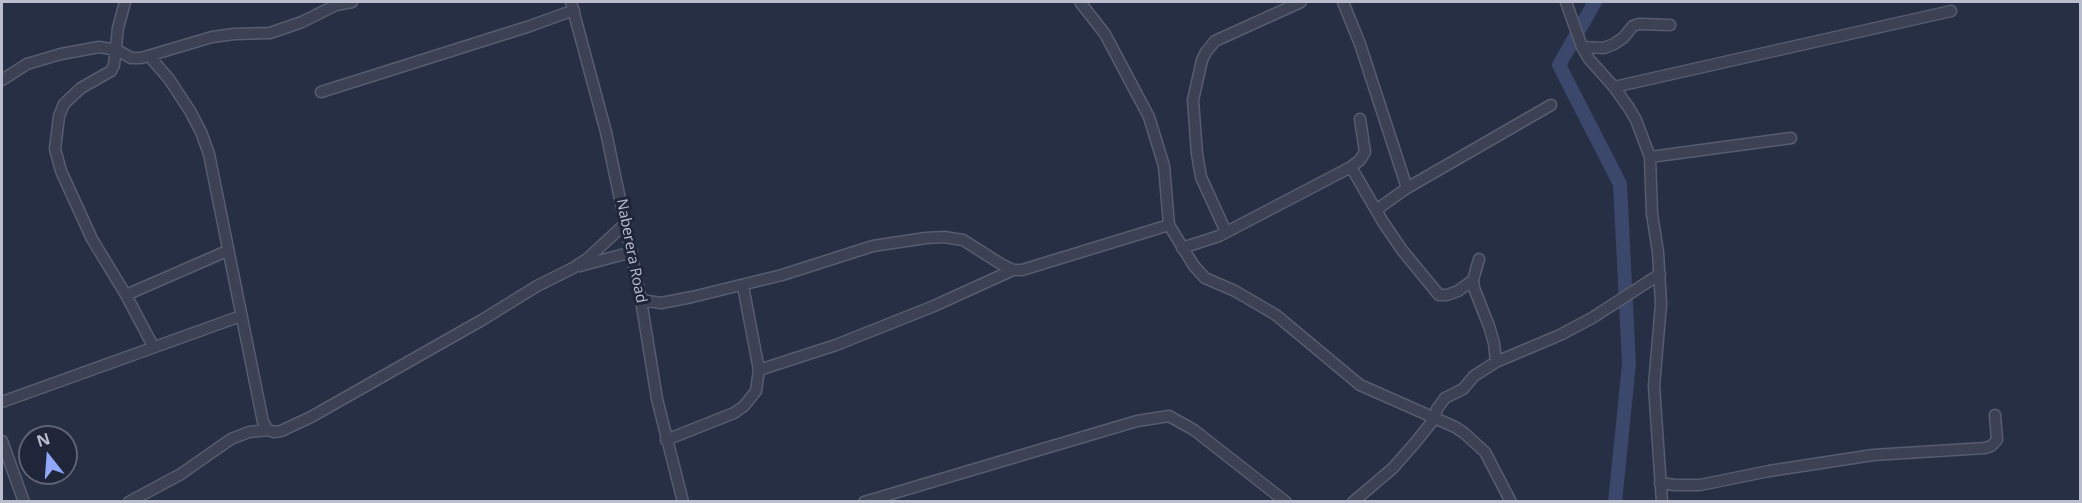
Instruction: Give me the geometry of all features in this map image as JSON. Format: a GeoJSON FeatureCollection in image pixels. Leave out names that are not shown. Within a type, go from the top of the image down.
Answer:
{"type":"FeatureCollection","features":[{"type":"Feature","properties":{"kind":"street"},"geometry":{"type":"LineString","coordinates":[[125,2],[118,28],[114,65],[111,71],[81,88],[64,104],[59,116],[55,149],[61,171],[92,239],[126,295],[153,346]]}},
{"type":"Feature","properties":{"kind":"street"},"geometry":{"type":"LineString","coordinates":[[2,80],[27,64],[40,59],[99,47],[117,50],[131,58],[150,57],[212,37],[234,33],[270,33],[286,29],[325,10],[352,2]]}},
{"type":"Feature","properties":{"kind":"street"},"geometry":{"type":"LineString","coordinates":[[1080,2],[1099,24],[1119,57],[1153,129],[1164,166],[1169,225],[1194,266],[1205,278],[1235,291],[1276,315],[1360,385],[1455,427],[1475,441],[1485,452],[1511,501]]}},
{"type":"Feature","properties":{"kind":"street"},"geometry":{"type":"LineString","coordinates":[[1226,232],[1200,171],[1193,99],[1202,60],[1215,41],[1301,2]]}},
{"type":"Feature","properties":{"kind":"street"},"geometry":{"type":"LineString","coordinates":[[1343,2],[1360,44],[1407,188]]}},
{"type":"Feature","properties":{"kind":"street"},"geometry":{"type":"LineString","coordinates":[[1566,2],[1582,46],[1636,120],[1650,157],[1652,214],[1660,274],[1661,304],[1654,386],[1662,501]]}},
{"type":"Feature","properties":{"kind":"street"},"geometry":{"type":"LineString","coordinates":[[321,92],[530,26],[573,6]]}},
{"type":"Feature","properties":{"kind":"street","name":"Naberera Road"},"geometry":{"type":"LineString","coordinates":[[573,6],[606,132],[632,252],[657,399],[683,501]]}},
{"type":"Feature","properties":{"kind":"street"},"geometry":{"type":"LineString","coordinates":[[1614,87],[1951,11]]}},
{"type":"Feature","properties":{"kind":"street"},"geometry":{"type":"LineString","coordinates":[[1582,46],[1604,48],[1623,38],[1633,26],[1639,24],[1670,25]]}},
{"type":"Feature","properties":{"kind":"street"},"geometry":{"type":"LineString","coordinates":[[150,57],[169,79],[201,132],[209,154],[263,422],[268,430]]}},
{"type":"Feature","properties":{"kind":"street"},"geometry":{"type":"LineString","coordinates":[[1376,210],[1407,188],[1551,105]]}},
{"type":"Feature","properties":{"kind":"street"},"geometry":{"type":"LineString","coordinates":[[1182,248],[1208,241],[1351,167],[1360,160],[1365,152],[1360,119]]}},
{"type":"Feature","properties":{"kind":"street"},"geometry":{"type":"LineString","coordinates":[[1650,157],[1791,138]]}},
{"type":"Feature","properties":{"kind":"street"},"geometry":{"type":"LineString","coordinates":[[1351,167],[1402,250],[1439,295],[1458,291],[1473,280]]}},
{"type":"Feature","properties":{"kind":"street"},"geometry":{"type":"LineString","coordinates":[[129,501],[180,474],[231,440],[249,432],[281,431],[311,417],[482,320],[537,286],[573,268],[587,259],[626,223]]}},
{"type":"Feature","properties":{"kind":"street"},"geometry":{"type":"LineString","coordinates":[[759,370],[836,345],[934,306],[1013,270],[1034,267],[1169,225]]}},
{"type":"Feature","properties":{"kind":"street"},"geometry":{"type":"LineString","coordinates":[[641,300],[666,302],[743,286],[873,246],[944,237],[963,240],[1013,270]]}},
{"type":"Feature","properties":{"kind":"street"},"geometry":{"type":"LineString","coordinates":[[126,295],[227,251]]}},
{"type":"Feature","properties":{"kind":"street"},"geometry":{"type":"LineString","coordinates":[[573,268],[632,252]]}},
{"type":"Feature","properties":{"kind":"street"},"geometry":{"type":"LineString","coordinates":[[1479,259],[1473,280],[1474,288],[1494,343],[1496,362]]}},
{"type":"Feature","properties":{"kind":"street"},"geometry":{"type":"LineString","coordinates":[[1353,501],[1393,468],[1435,418],[1437,409],[1445,398],[1463,388],[1474,376],[1496,362],[1560,335],[1592,318],[1660,274]]}},
{"type":"Feature","properties":{"kind":"street"},"geometry":{"type":"LineString","coordinates":[[666,440],[712,423],[744,406],[756,391],[759,370],[743,286]]}},
{"type":"Feature","properties":{"kind":"street"},"geometry":{"type":"LineString","coordinates":[[2,402],[241,316]]}},
{"type":"Feature","properties":{"kind":"street"},"geometry":{"type":"LineString","coordinates":[[1660,483],[1700,485],[1769,471],[1874,455],[1985,448],[1992,446],[1997,440],[1995,415]]}},
{"type":"Feature","properties":{"kind":"street"},"geometry":{"type":"LineString","coordinates":[[864,501],[1137,421],[1169,416],[1194,430],[1286,501]]}},
{"type":"Feature","properties":{"kind":"street"},"geometry":{"type":"LineString","coordinates":[[2,441],[24,501]]}},
{"type":"Feature","properties":{"kind":"waterway"},"geometry":{"type":"LineString","coordinates":[[1595,2],[1559,65],[1620,184],[1629,364],[1615,502]]}}]}
